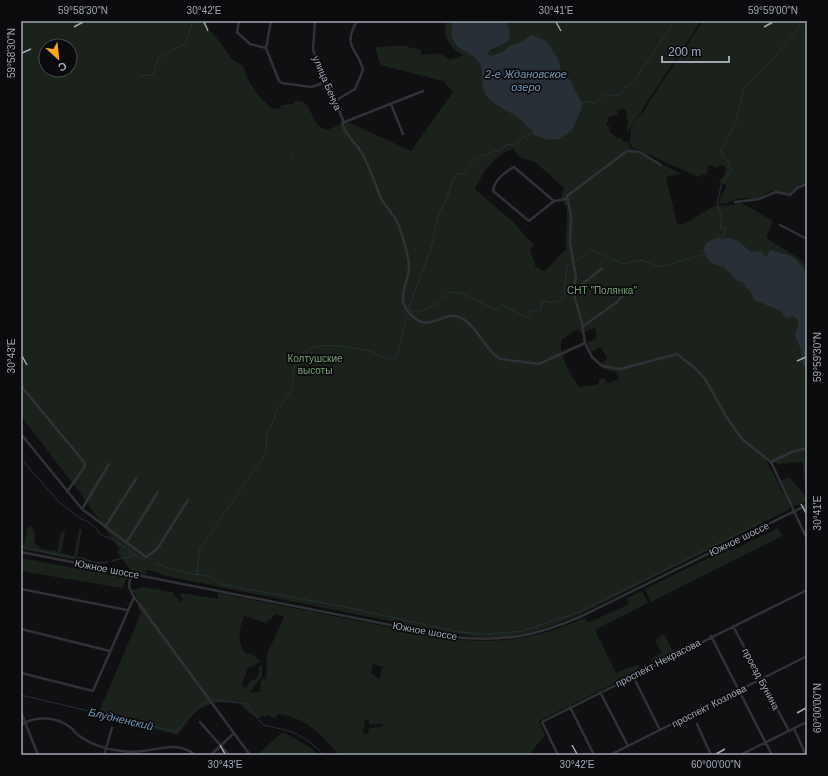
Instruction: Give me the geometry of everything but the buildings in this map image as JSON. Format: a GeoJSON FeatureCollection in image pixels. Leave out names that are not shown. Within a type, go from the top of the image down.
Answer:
{"type":"FeatureCollection","features":[{"type":"Feature","properties":{"kind":"street"},"geometry":{"type":"LineString","coordinates":[[239,21],[237,32],[250,44],[266,48]]}},
{"type":"Feature","properties":{"kind":"street"},"geometry":{"type":"LineString","coordinates":[[272,21],[266,48],[282,83],[312,87],[326,82]]}},
{"type":"Feature","properties":{"kind":"street","name":"улица Бенуа"},"geometry":{"type":"LineString","coordinates":[[315,21],[313,50],[343,120],[342,124]]}},
{"type":"Feature","properties":{"kind":"street"},"geometry":{"type":"LineString","coordinates":[[335,101],[355,89],[363,70],[350,45],[353,28],[357,21]]}},
{"type":"Feature","properties":{"kind":"street"},"geometry":{"type":"LineString","coordinates":[[423,91],[342,124],[364,156],[382,200],[402,232],[409,269],[403,297],[405,307],[413,317],[423,322],[430,323],[447,317],[458,317],[474,329],[496,356],[501,359],[539,364],[554,359],[585,343]]}},
{"type":"Feature","properties":{"kind":"street"},"geometry":{"type":"LineString","coordinates":[[392,104],[403,134]]}},
{"type":"Feature","properties":{"kind":"street"},"geometry":{"type":"LineString","coordinates":[[661,165],[640,152],[627,151],[572,190],[567,196],[571,216],[570,243],[576,278],[573,292],[585,343],[595,361],[612,369],[625,368],[677,354],[695,368],[704,379],[727,418],[742,439],[771,462],[807,539]]}},
{"type":"Feature","properties":{"kind":"street"},"geometry":{"type":"LineString","coordinates":[[554,201],[532,180],[514,167],[500,177],[492,189],[492,191],[529,221],[554,201],[567,199]]}},
{"type":"Feature","properties":{"kind":"street"},"geometry":{"type":"LineString","coordinates":[[735,202],[759,199],[776,192],[790,195],[797,188],[807,184]]}},
{"type":"Feature","properties":{"kind":"street"},"geometry":{"type":"LineString","coordinates":[[780,225],[807,239]]}},
{"type":"Feature","properties":{"kind":"street"},"geometry":{"type":"LineString","coordinates":[[573,292],[602,268]]}},
{"type":"Feature","properties":{"kind":"street"},"geometry":{"type":"LineString","coordinates":[[582,327],[617,302],[628,290]]}},
{"type":"Feature","properties":{"kind":"street"},"geometry":{"type":"LineString","coordinates":[[21,386],[84,462],[85,466],[68,492]]}},
{"type":"Feature","properties":{"kind":"street"},"geometry":{"type":"LineString","coordinates":[[21,434],[82,509],[146,557],[157,550],[188,500]]}},
{"type":"Feature","properties":{"kind":"street"},"geometry":{"type":"LineString","coordinates":[[771,462],[792,452],[807,448]]}},
{"type":"Feature","properties":{"kind":"street"},"geometry":{"type":"LineString","coordinates":[[82,509],[109,464]]}},
{"type":"Feature","properties":{"kind":"street"},"geometry":{"type":"LineString","coordinates":[[807,464],[807,471]]}},
{"type":"Feature","properties":{"kind":"street"},"geometry":{"type":"LineString","coordinates":[[105,527],[136,479]]}},
{"type":"Feature","properties":{"kind":"street"},"geometry":{"type":"LineString","coordinates":[[126,543],[158,492]]}},
{"type":"Feature","properties":{"kind":"street","name":"Южное шоссе"},"geometry":{"type":"LineString","coordinates":[[21,552],[451,636],[478,639],[505,639],[547,630],[582,616],[807,505]]}},
{"type":"Feature","properties":{"kind":"street"},"geometry":{"type":"LineString","coordinates":[[131,574],[129,587],[134,597],[250,755]]}},
{"type":"Feature","properties":{"kind":"street"},"geometry":{"type":"LineString","coordinates":[[21,588],[127,610]]}},
{"type":"Feature","properties":{"kind":"street","name":"проспект Некрасова"},"geometry":{"type":"LineString","coordinates":[[558,755],[542,722],[711,636],[807,590]]}},
{"type":"Feature","properties":{"kind":"street"},"geometry":{"type":"LineString","coordinates":[[21,673],[93,691],[127,610],[134,597]]}},
{"type":"Feature","properties":{"kind":"street","name":"проезд Бунина"},"geometry":{"type":"LineString","coordinates":[[733,626],[789,731]]}},
{"type":"Feature","properties":{"kind":"street"},"geometry":{"type":"LineString","coordinates":[[21,629],[110,651]]}},
{"type":"Feature","properties":{"kind":"street"},"geometry":{"type":"LineString","coordinates":[[711,636],[772,755]]}},
{"type":"Feature","properties":{"kind":"street","name":"проспект Козлова"},"geometry":{"type":"LineString","coordinates":[[610,755],[807,656]]}},
{"type":"Feature","properties":{"kind":"street"},"geometry":{"type":"LineString","coordinates":[[634,676],[660,730]]}},
{"type":"Feature","properties":{"kind":"street"},"geometry":{"type":"LineString","coordinates":[[600,692],[628,746]]}},
{"type":"Feature","properties":{"kind":"street"},"geometry":{"type":"LineString","coordinates":[[570,707],[594,755]]}},
{"type":"Feature","properties":{"kind":"street"},"geometry":{"type":"LineString","coordinates":[[21,712],[38,755],[48,755]]}},
{"type":"Feature","properties":{"kind":"street"},"geometry":{"type":"LineString","coordinates":[[21,725],[24,722],[42,718],[57,720],[70,726],[79,736],[106,748],[141,752],[170,746],[191,751],[195,755]]}},
{"type":"Feature","properties":{"kind":"street"},"geometry":{"type":"LineString","coordinates":[[200,722],[229,755]]}},
{"type":"Feature","properties":{"kind":"street"},"geometry":{"type":"LineString","coordinates":[[740,755],[807,722]]}},
{"type":"Feature","properties":{"kind":"street"},"geometry":{"type":"LineString","coordinates":[[696,724],[711,755]]}},
{"type":"Feature","properties":{"kind":"street"},"geometry":{"type":"LineString","coordinates":[[104,755],[112,728]]}},
{"type":"Feature","properties":{"kind":"street"},"geometry":{"type":"LineString","coordinates":[[794,729],[806,755]]}},
{"type":"Feature","properties":{"kind":"street"},"geometry":{"type":"LineString","coordinates":[[211,755],[234,733]]}},
{"type":"Feature","properties":{"kind":"green space","name":"Колтушские высоты"},"geometry":{"type":"Polygon","coordinates":[[[21,21],[208,21],[204,29],[213,33],[232,59],[243,66],[254,90],[273,109],[280,108],[281,105],[293,104],[294,101],[303,102],[308,107],[319,126],[326,130],[341,124],[350,123],[411,151],[453,92],[443,81],[380,64],[375,47],[404,46],[421,50],[421,55],[441,53],[450,60],[463,55],[455,50],[447,39],[445,34],[445,25],[448,21],[701,21],[626,134],[628,123],[626,109],[617,110],[618,115],[609,117],[606,125],[609,126],[610,132],[617,138],[628,142],[630,148],[681,174],[666,177],[677,224],[684,224],[716,205],[727,206],[740,202],[773,221],[766,238],[800,259],[807,267],[807,497],[802,462],[778,464],[767,457],[765,458],[790,506],[788,510],[581,614],[531,632],[506,637],[479,637],[449,633],[161,575],[158,572],[146,570],[146,574],[131,571],[117,552],[120,550],[77,489],[21,416],[21,21]],[[513,149],[507,151],[490,164],[475,189],[512,221],[534,245],[530,249],[535,266],[544,271],[566,250],[567,209],[561,199],[564,188],[535,162],[520,157],[513,149]],[[595,328],[580,333],[578,329],[562,339],[562,353],[571,374],[580,387],[599,384],[599,379],[605,378],[606,383],[618,380],[617,373],[604,369],[601,364],[607,357],[600,347],[591,352],[587,343],[597,338],[595,328]]]}},
{"type":"Feature","properties":{"kind":"green space"},"geometry":{"type":"Polygon","coordinates":[[[703,21],[807,21],[807,183],[799,185],[789,194],[772,191],[757,198],[739,198],[725,204],[718,203],[726,187],[726,185],[718,182],[724,175],[725,166],[719,165],[718,168],[709,165],[706,175],[702,174],[700,177],[696,176],[632,147],[629,141],[631,136],[630,129],[641,113],[645,111],[649,102],[703,21]]]}},
{"type":"Feature","properties":{"kind":"green space"},"geometry":{"type":"Polygon","coordinates":[[[789,477],[807,498],[807,501],[795,506],[791,504],[780,481],[789,477]]]}},
{"type":"Feature","properties":{"kind":"green space"},"geometry":{"type":"Polygon","coordinates":[[[31,525],[35,534],[34,542],[41,549],[58,551],[61,531],[65,532],[61,553],[74,556],[79,529],[82,530],[77,556],[87,558],[86,562],[21,549],[21,544],[24,545],[27,528],[31,525]]]}},
{"type":"Feature","properties":{"kind":"green space"},"geometry":{"type":"Polygon","coordinates":[[[778,528],[782,536],[651,602],[645,589],[729,548],[731,551],[778,528]]]}},
{"type":"Feature","properties":{"kind":"green space"},"geometry":{"type":"Polygon","coordinates":[[[21,558],[127,578],[122,588],[21,571],[21,558]]]}},
{"type":"Feature","properties":{"kind":"green space"},"geometry":{"type":"Polygon","coordinates":[[[143,587],[172,592],[181,602],[183,600],[180,596],[181,593],[218,599],[218,593],[450,639],[487,641],[535,635],[551,631],[585,618],[588,623],[629,604],[627,598],[642,591],[648,603],[595,630],[616,673],[638,664],[641,670],[539,721],[545,735],[529,755],[339,755],[326,740],[305,723],[288,716],[278,714],[275,719],[268,715],[257,718],[248,712],[239,702],[209,704],[202,707],[191,717],[178,735],[97,716],[141,613],[137,606],[140,602],[132,590],[143,587]],[[276,614],[266,623],[244,616],[242,620],[240,639],[242,649],[245,653],[253,654],[260,662],[248,668],[242,684],[245,689],[252,679],[255,680],[259,674],[259,666],[262,666],[262,676],[251,691],[252,693],[261,691],[260,681],[264,678],[266,680],[267,654],[284,617],[276,614]],[[373,664],[371,673],[379,679],[383,667],[373,664]],[[365,720],[363,733],[368,734],[369,728],[382,727],[382,724],[369,724],[369,720],[365,720]]]}},
{"type":"Feature","properties":{"kind":"green space"},"geometry":{"type":"Polygon","coordinates":[[[664,634],[674,653],[653,664],[651,659],[661,653],[655,640],[664,634]]]}},
{"type":"Feature","properties":{"kind":"green space"},"geometry":{"type":"Polygon","coordinates":[[[283,732],[311,748],[318,755],[256,755],[283,732]]]}},
{"type":"Feature","properties":{"kind":"water","name":"2-е Ждановское озеро"},"geometry":{"type":"Polygon","coordinates":[[[453,21],[505,21],[509,27],[510,40],[490,50],[488,54],[491,56],[503,52],[511,45],[519,43],[531,35],[548,43],[559,61],[561,71],[570,80],[582,103],[581,110],[572,130],[559,139],[548,140],[534,135],[533,130],[529,129],[520,119],[491,100],[484,92],[481,66],[477,59],[460,48],[453,39],[451,32],[453,21]]]}},
{"type":"Feature","properties":{"kind":"water"},"geometry":{"type":"Polygon","coordinates":[[[716,238],[735,239],[751,252],[761,251],[763,255],[767,256],[770,250],[787,255],[799,263],[807,273],[807,367],[803,365],[801,350],[795,335],[799,322],[797,319],[793,316],[786,319],[781,311],[754,300],[750,291],[745,287],[743,282],[737,281],[724,267],[714,264],[709,260],[703,251],[706,243],[716,238]]]}},
{"type":"Feature","properties":{"kind":"waterway"},"geometry":{"type":"LineString","coordinates":[[139,76],[152,75],[154,73],[158,58],[185,44],[193,21]]}},
{"type":"Feature","properties":{"kind":"waterway"},"geometry":{"type":"LineString","coordinates":[[582,103],[590,101],[595,103],[606,93],[611,96],[620,95],[622,90],[634,81],[675,21]]}},
{"type":"Feature","properties":{"kind":"waterway"},"geometry":{"type":"LineString","coordinates":[[718,238],[723,237],[726,231],[725,228],[720,228],[722,219],[717,203],[722,182],[732,170],[729,167],[730,163],[723,157],[721,151],[736,122],[744,89],[777,54],[804,21]]}},
{"type":"Feature","properties":{"kind":"waterway"},"geometry":{"type":"LineString","coordinates":[[408,309],[431,249],[438,216],[446,201],[453,179],[457,174],[463,174],[476,158],[501,149],[508,144],[514,146],[522,138],[534,132]]}},
{"type":"Feature","properties":{"kind":"waterway"},"geometry":{"type":"LineString","coordinates":[[291,161],[292,156]]}},
{"type":"Feature","properties":{"kind":"waterway"},"geometry":{"type":"LineString","coordinates":[[575,261],[592,250],[623,264],[641,260],[661,267],[705,254]]}},
{"type":"Feature","properties":{"kind":"waterway"},"geometry":{"type":"LineString","coordinates":[[408,309],[414,311],[426,310],[450,292],[461,293],[496,310],[503,305],[529,317],[531,315],[530,311],[541,310],[541,303],[546,301],[549,303],[559,301],[564,297],[567,266],[572,263]]}},
{"type":"Feature","properties":{"kind":"waterway"},"geometry":{"type":"LineString","coordinates":[[197,574],[199,550],[266,453],[267,432],[274,421],[276,411],[293,389],[295,365],[299,357],[305,351],[313,348],[333,346],[367,350],[385,358],[396,359],[407,313]]}},
{"type":"Feature","properties":{"kind":"waterway"},"geometry":{"type":"LineString","coordinates":[[21,459],[59,502],[81,519],[87,521],[96,528],[101,535],[114,540],[138,557]]}},
{"type":"Feature","properties":{"kind":"waterway"},"geometry":{"type":"LineString","coordinates":[[156,564],[190,574],[211,576],[220,584],[340,606],[459,632],[489,634],[523,631],[579,612],[760,523]]}},
{"type":"Feature","properties":{"kind":"waterway"},"geometry":{"type":"LineString","coordinates":[[21,547],[100,563],[108,562]]}},
{"type":"Feature","properties":{"kind":"waterway"},"geometry":{"type":"LineString","coordinates":[[112,561],[135,555]]}},
{"type":"Feature","properties":{"kind":"waterway","name":"Блудненский"},"geometry":{"type":"LineString","coordinates":[[21,695],[177,732],[195,709],[209,701]]}},
{"type":"Feature","properties":{"kind":"waterway","name":"Блудненский"},"geometry":{"type":"LineString","coordinates":[[213,700],[247,704],[263,725],[290,731],[303,737],[324,755]]}},
{"type":"Feature","properties":{"kind":"park label","name":"СНТ \"Полянка\""},"geometry":{"type":"Point","coordinates":[602,290]}}]}
